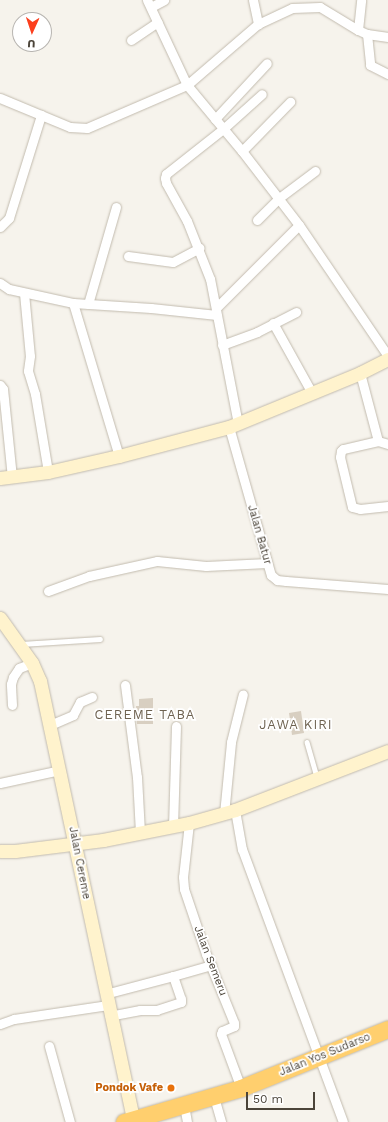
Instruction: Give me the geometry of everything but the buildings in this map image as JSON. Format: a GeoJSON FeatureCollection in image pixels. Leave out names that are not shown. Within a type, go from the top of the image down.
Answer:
{"type":"FeatureCollection","features":[{"type":"Feature","properties":{"kind":"highway","name":"Jalan Yos Sudarso"},"geometry":{"type":"LineString","coordinates":[[128,1121],[241,1088],[388,1029]]}},
{"type":"Feature","properties":{"kind":"street"},"geometry":{"type":"LineString","coordinates":[[0,385],[3,389],[6,477],[48,472],[119,456],[233,426],[360,373],[388,357],[300,224],[187,84],[149,4],[164,0]]}},
{"type":"Feature","properties":{"kind":"street"},"geometry":{"type":"LineString","coordinates":[[252,0],[258,24]]}},
{"type":"Feature","properties":{"kind":"street"},"geometry":{"type":"LineString","coordinates":[[358,30],[361,0]]}},
{"type":"Feature","properties":{"kind":"street"},"geometry":{"type":"LineString","coordinates":[[0,98],[70,127],[87,128],[187,84],[258,24],[292,8],[320,7],[367,34],[388,37]]}},
{"type":"Feature","properties":{"kind":"street"},"geometry":{"type":"LineString","coordinates":[[131,40],[158,22]]}},
{"type":"Feature","properties":{"kind":"street"},"geometry":{"type":"LineString","coordinates":[[367,34],[370,65],[388,74]]}},
{"type":"Feature","properties":{"kind":"street"},"geometry":{"type":"LineString","coordinates":[[215,119],[267,63]]}},
{"type":"Feature","properties":{"kind":"street"},"geometry":{"type":"LineString","coordinates":[[223,129],[262,94]]}},
{"type":"Feature","properties":{"kind":"street"},"geometry":{"type":"LineString","coordinates":[[242,151],[290,102]]}},
{"type":"Feature","properties":{"kind":"street"},"geometry":{"type":"LineString","coordinates":[[0,227],[9,218],[41,115]]}},
{"type":"Feature","properties":{"kind":"street","name":"Jalan Batur"},"geometry":{"type":"LineString","coordinates":[[223,129],[166,174],[166,183],[188,221],[211,282],[222,345],[233,426],[271,575],[277,580],[388,589]]}},
{"type":"Feature","properties":{"kind":"street"},"geometry":{"type":"LineString","coordinates":[[257,220],[279,198],[315,171]]}},
{"type":"Feature","properties":{"kind":"street"},"geometry":{"type":"LineString","coordinates":[[88,304],[116,207]]}},
{"type":"Feature","properties":{"kind":"street"},"geometry":{"type":"LineString","coordinates":[[0,283],[9,289],[73,303],[216,311],[300,224]]}},
{"type":"Feature","properties":{"kind":"street"},"geometry":{"type":"LineString","coordinates":[[128,256],[173,262],[199,248]]}},
{"type":"Feature","properties":{"kind":"street"},"geometry":{"type":"LineString","coordinates":[[24,293],[30,356],[28,371],[35,394],[48,472]]}},
{"type":"Feature","properties":{"kind":"street"},"geometry":{"type":"LineString","coordinates":[[73,303],[119,456]]}},
{"type":"Feature","properties":{"kind":"street"},"geometry":{"type":"LineString","coordinates":[[222,345],[273,324],[296,312]]}},
{"type":"Feature","properties":{"kind":"street"},"geometry":{"type":"LineString","coordinates":[[273,324],[312,393]]}},
{"type":"Feature","properties":{"kind":"street"},"geometry":{"type":"LineString","coordinates":[[360,373],[378,441]]}},
{"type":"Feature","properties":{"kind":"street"},"geometry":{"type":"LineString","coordinates":[[388,444],[378,441],[343,449],[340,457],[352,508],[360,509],[388,506]]}},
{"type":"Feature","properties":{"kind":"street"},"geometry":{"type":"LineString","coordinates":[[48,591],[90,576],[157,561],[206,566],[267,563]]}},
{"type":"Feature","properties":{"kind":"street","name":"Jalan Cereme"},"geometry":{"type":"LineString","coordinates":[[0,618],[32,663],[40,681],[60,770],[108,1005],[128,1121]]}},
{"type":"Feature","properties":{"kind":"street"},"geometry":{"type":"LineString","coordinates":[[12,705],[11,684],[13,677],[19,668],[32,663]]}},
{"type":"Feature","properties":{"kind":"street"},"geometry":{"type":"LineString","coordinates":[[125,685],[137,778],[140,832]]}},
{"type":"Feature","properties":{"kind":"street"},"geometry":{"type":"LineString","coordinates":[[242,694],[231,742],[230,812],[242,849],[343,1122]]}},
{"type":"Feature","properties":{"kind":"street"},"geometry":{"type":"LineString","coordinates":[[50,725],[72,715],[80,702],[92,697]]}},
{"type":"Feature","properties":{"kind":"street"},"geometry":{"type":"LineString","coordinates":[[173,827],[176,726]]}},
{"type":"Feature","properties":{"kind":"street"},"geometry":{"type":"LineString","coordinates":[[0,850],[15,851],[75,843],[189,823],[230,812],[388,750]]}},
{"type":"Feature","properties":{"kind":"street"},"geometry":{"type":"LineString","coordinates":[[0,783],[60,770]]}},
{"type":"Feature","properties":{"kind":"street","name":"Jalan Semeru"},"geometry":{"type":"LineString","coordinates":[[189,823],[183,883],[211,965],[234,1023],[234,1026],[222,1031],[221,1034],[241,1088]]}},
{"type":"Feature","properties":{"kind":"street"},"geometry":{"type":"LineString","coordinates":[[0,1024],[14,1020],[108,1005],[173,976],[211,965]]}},
{"type":"Feature","properties":{"kind":"street"},"geometry":{"type":"LineString","coordinates":[[108,1005],[140,1010],[157,1010],[181,1002],[173,976]]}},
{"type":"Feature","properties":{"kind":"street"},"geometry":{"type":"LineString","coordinates":[[49,1046],[70,1122]]}},
{"type":"Feature","properties":{"kind":"street"},"geometry":{"type":"LineString","coordinates":[[214,1097],[221,1122]]}},
{"type":"Feature","properties":{"kind":"street"},"geometry":{"type":"LineString","coordinates":[[184,1105],[187,1122]]}},
{"type":"Feature","properties":{"kind":"lane"},"geometry":{"type":"LineString","coordinates":[[19,644],[100,639]]}},
{"type":"Feature","properties":{"kind":"lane"},"geometry":{"type":"LineString","coordinates":[[308,742],[317,778]]}},
{"type":"Feature","properties":{"kind":"place","name":"Pondok Vafe"},"geometry":{"type":"Point","coordinates":[171,1088]}},
{"type":"Feature","properties":{"kind":"district","name":"CEREME TABA"},"geometry":{"type":"Point","coordinates":[145,715]}},
{"type":"Feature","properties":{"kind":"district","name":"JAWA KIRI"},"geometry":{"type":"Point","coordinates":[296,725]}}]}
